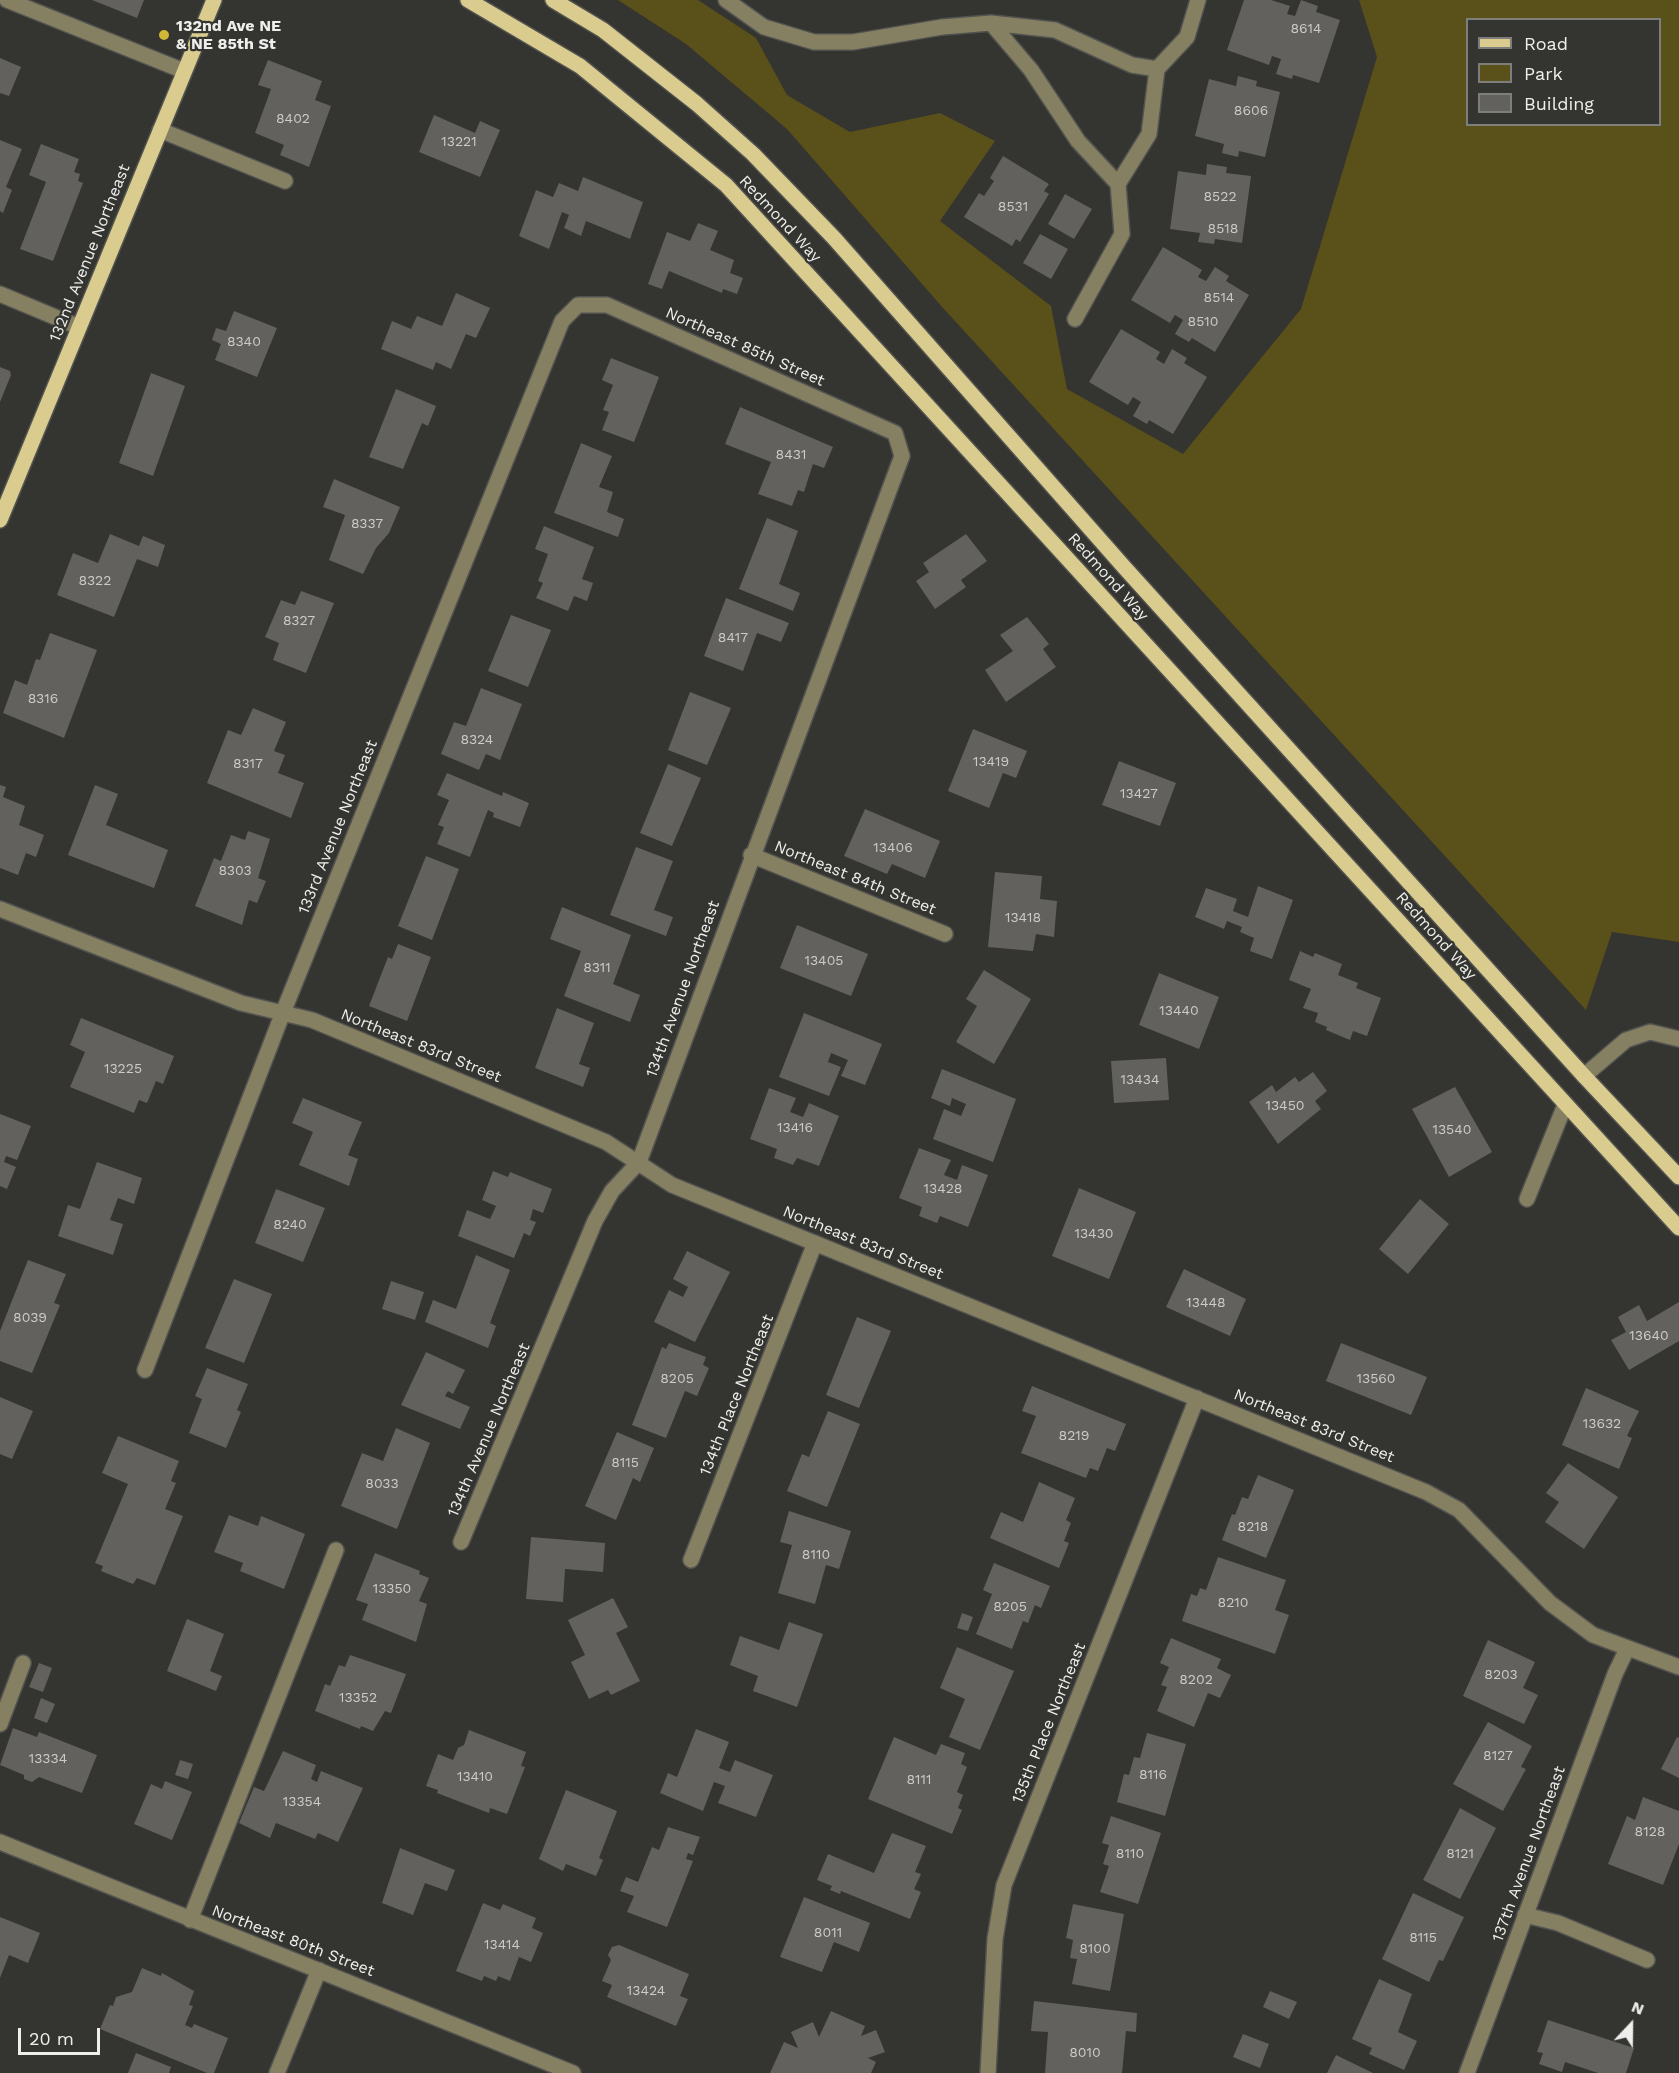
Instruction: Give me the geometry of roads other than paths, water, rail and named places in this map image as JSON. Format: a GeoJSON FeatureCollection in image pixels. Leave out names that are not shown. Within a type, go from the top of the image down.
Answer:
{"type":"FeatureCollection","features":[{"type":"Feature","properties":{"kind":"main road","name":"132nd Avenue Northeast"},"geometry":{"type":"LineString","coordinates":[[0,520],[214,0]]}},
{"type":"Feature","properties":{"kind":"main road","name":"Redmond Way"},"geometry":{"type":"LineString","coordinates":[[468,0],[580,66],[726,185],[1565,1106],[1679,1228]]}},
{"type":"Feature","properties":{"kind":"main road","name":"Redmond Way"},"geometry":{"type":"LineString","coordinates":[[553,0],[603,30],[697,104],[753,154],[834,238],[1124,567],[1584,1076],[1679,1177]]}},
{"type":"Feature","properties":{"kind":"street"},"geometry":{"type":"LineString","coordinates":[[7,0],[184,71]]}},
{"type":"Feature","properties":{"kind":"street"},"geometry":{"type":"LineString","coordinates":[[726,0],[764,27],[814,42],[853,42],[942,27],[991,23],[1055,30],[1132,65],[1157,69]]}},
{"type":"Feature","properties":{"kind":"street"},"geometry":{"type":"LineString","coordinates":[[1075,319],[1122,234],[1118,184],[1149,134],[1157,69],[1187,37],[1198,0]]}},
{"type":"Feature","properties":{"kind":"street"},"geometry":{"type":"LineString","coordinates":[[991,23],[1031,70],[1078,141],[1118,184]]}},
{"type":"Feature","properties":{"kind":"street"},"geometry":{"type":"LineString","coordinates":[[160,130],[285,181]]}},
{"type":"Feature","properties":{"kind":"street"},"geometry":{"type":"LineString","coordinates":[[0,294],[79,327]]}},
{"type":"Feature","properties":{"kind":"street","name":"Northeast 85th Street"},"geometry":{"type":"LineString","coordinates":[[578,304],[607,305],[895,433]]}},
{"type":"Feature","properties":{"kind":"street","name":"133rd Avenue Northeast"},"geometry":{"type":"LineString","coordinates":[[145,1370],[282,1015],[562,321],[578,304]]}},
{"type":"Feature","properties":{"kind":"street","name":"134th Avenue Northeast"},"geometry":{"type":"LineString","coordinates":[[461,1542],[596,1221],[612,1191],[639,1161],[751,855],[902,456],[895,433]]}},
{"type":"Feature","properties":{"kind":"street","name":"Northeast 84th Street"},"geometry":{"type":"LineString","coordinates":[[751,855],[945,934]]}},
{"type":"Feature","properties":{"kind":"street","name":"Northeast 83rd Street"},"geometry":{"type":"LineString","coordinates":[[0,909],[241,1003],[282,1015],[312,1020],[606,1142],[639,1161],[672,1185],[1426,1492],[1459,1510],[1550,1603],[1593,1635],[1679,1667]]}},
{"type":"Feature","properties":{"kind":"street"},"geometry":{"type":"LineString","coordinates":[[1584,1076],[1626,1040],[1650,1032],[1679,1039]]}},
{"type":"Feature","properties":{"kind":"street"},"geometry":{"type":"LineString","coordinates":[[1527,1199],[1565,1106]]}},
{"type":"Feature","properties":{"kind":"street","name":"134th Place Northeast"},"geometry":{"type":"LineString","coordinates":[[691,1560],[815,1243]]}},
{"type":"Feature","properties":{"kind":"street","name":"135th Place Northeast"},"geometry":{"type":"LineString","coordinates":[[988,2073],[995,1939],[1004,1885],[1197,1398]]}},
{"type":"Feature","properties":{"kind":"street"},"geometry":{"type":"LineString","coordinates":[[190,1920],[336,1550]]}},
{"type":"Feature","properties":{"kind":"street","name":"137th Avenue Northeast"},"geometry":{"type":"LineString","coordinates":[[1467,2073],[1628,1648]]}},
{"type":"Feature","properties":{"kind":"street"},"geometry":{"type":"LineString","coordinates":[[0,1724],[23,1663]]}},
{"type":"Feature","properties":{"kind":"street","name":"Northeast 80th Street"},"geometry":{"type":"LineString","coordinates":[[0,1842],[573,2073]]}},
{"type":"Feature","properties":{"kind":"street"},"geometry":{"type":"LineString","coordinates":[[1525,1915],[1558,1923],[1647,1960]]}},
{"type":"Feature","properties":{"kind":"street"},"geometry":{"type":"LineString","coordinates":[[277,2073],[319,1970]]}},
{"type":"Feature","properties":{"kind":"place","name":"132nd Ave NE & NE 85th St"},"geometry":{"type":"Point","coordinates":[164,35]}}]}
